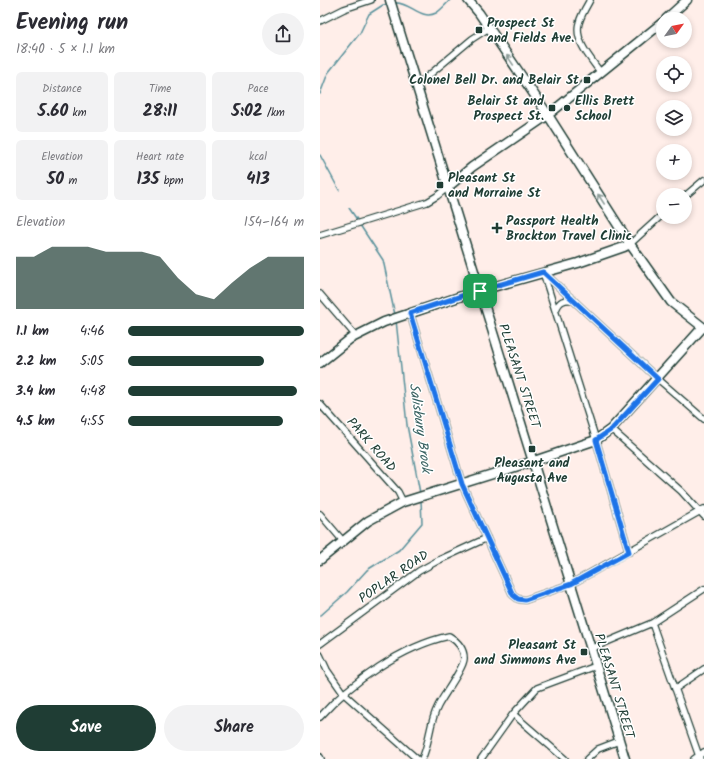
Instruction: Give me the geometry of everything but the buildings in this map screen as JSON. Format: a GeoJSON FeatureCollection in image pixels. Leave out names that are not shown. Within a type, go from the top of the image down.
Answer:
{"type":"FeatureCollection","features":[{"type":"Feature","properties":{"kind":"street"},"geometry":{"type":"LineString","coordinates":[[320,21],[344,9],[371,0]]}},
{"type":"Feature","properties":{"kind":"street"},"geometry":{"type":"LineString","coordinates":[[320,560],[368,520],[403,502],[596,440],[612,429],[704,327],[671,302],[630,244],[548,115],[489,28],[468,0]]}},
{"type":"Feature","properties":{"kind":"street"},"geometry":{"type":"LineString","coordinates":[[590,0],[579,23],[579,36],[582,47],[601,73]]}},
{"type":"Feature","properties":{"kind":"street"},"geometry":{"type":"LineString","coordinates":[[674,12],[687,0]]}},
{"type":"Feature","properties":{"kind":"street","name":"PLEASANT STREET"},"geometry":{"type":"LineString","coordinates":[[391,3],[625,759]]}},
{"type":"Feature","properties":{"kind":"street"},"geometry":{"type":"LineString","coordinates":[[416,83],[422,81],[472,39],[489,28]]}},
{"type":"Feature","properties":{"kind":"street"},"geometry":{"type":"LineString","coordinates":[[320,235],[427,202],[437,196],[472,167],[548,115],[656,28]]}},
{"type":"Feature","properties":{"kind":"street"},"geometry":{"type":"LineString","coordinates":[[692,190],[704,180]]}},
{"type":"Feature","properties":{"kind":"street"},"geometry":{"type":"LineString","coordinates":[[320,363],[345,343],[376,326],[471,293],[578,263],[630,244],[656,220]]}},
{"type":"Feature","properties":{"kind":"street"},"geometry":{"type":"LineString","coordinates":[[543,272],[658,379],[704,419]]}},
{"type":"Feature","properties":{"kind":"street"},"geometry":{"type":"LineString","coordinates":[[543,272],[596,440],[629,552]]}},
{"type":"Feature","properties":{"kind":"street"},"geometry":{"type":"LineString","coordinates":[[320,294],[356,336]]}},
{"type":"Feature","properties":{"kind":"street"},"geometry":{"type":"LineString","coordinates":[[556,311],[557,305],[564,300],[573,300]]}},
{"type":"Feature","properties":{"kind":"street"},"geometry":{"type":"LineString","coordinates":[[410,313],[462,484],[513,595],[518,599],[525,600],[571,584],[702,510]]}},
{"type":"Feature","properties":{"kind":"street","name":"PARK ROAD"},"geometry":{"type":"LineString","coordinates":[[320,404],[398,492],[403,502]]}},
{"type":"Feature","properties":{"kind":"street"},"geometry":{"type":"LineString","coordinates":[[612,429],[702,510],[704,516]]}},
{"type":"Feature","properties":{"kind":"street"},"geometry":{"type":"LineString","coordinates":[[320,514],[343,541]]}},
{"type":"Feature","properties":{"kind":"street","name":"POPLAR ROAD"},"geometry":{"type":"LineString","coordinates":[[320,644],[419,571],[487,538]]}},
{"type":"Feature","properties":{"kind":"street"},"geometry":{"type":"LineString","coordinates":[[590,649],[652,623],[704,589]]}},
{"type":"Feature","properties":{"kind":"street"},"geometry":{"type":"LineString","coordinates":[[652,623],[699,756]]}},
{"type":"Feature","properties":{"kind":"street"},"geometry":{"type":"LineString","coordinates":[[320,717],[344,693],[391,660],[420,645],[449,636],[457,641],[464,658],[463,666],[452,680],[437,707],[422,759]]}},
{"type":"Feature","properties":{"kind":"street"},"geometry":{"type":"LineString","coordinates":[[320,655],[327,670],[344,693],[417,759]]}},
{"type":"Feature","properties":{"kind":"street"},"geometry":{"type":"LineString","coordinates":[[481,759],[512,714],[537,688],[596,666]]}},
{"type":"Feature","properties":{"kind":"street"},"geometry":{"type":"LineString","coordinates":[[675,689],[704,669]]}},
{"type":"Feature","properties":{"kind":"street"},"geometry":{"type":"LineString","coordinates":[[512,714],[565,759]]}},
{"type":"Feature","properties":{"kind":"street"},"geometry":{"type":"LineString","coordinates":[[587,759],[598,749],[619,741]]}},
{"type":"Feature","properties":{"kind":"waterway","name":"Salisbury Brook"},"geometry":{"type":"LineString","coordinates":[[394,3],[405,5],[425,15],[431,15],[442,9],[450,0]]}},
{"type":"Feature","properties":{"kind":"waterway","name":"Salisbury Brook"},"geometry":{"type":"LineString","coordinates":[[320,94],[328,73],[360,33],[369,14],[383,5],[389,4]]}},
{"type":"Feature","properties":{"kind":"waterway","name":"Salisbury Brook"},"geometry":{"type":"LineString","coordinates":[[320,155],[339,190]]}},
{"type":"Feature","properties":{"kind":"waterway","name":"Salisbury Brook"},"geometry":{"type":"LineString","coordinates":[[349,208],[358,221]]}},
{"type":"Feature","properties":{"kind":"waterway","name":"Salisbury Brook"},"geometry":{"type":"LineString","coordinates":[[360,225],[383,260],[395,315]]}},
{"type":"Feature","properties":{"kind":"waterway","name":"Salisbury Brook"},"geometry":{"type":"LineString","coordinates":[[396,320],[407,425],[420,493]]}},
{"type":"Feature","properties":{"kind":"waterway","name":"Salisbury Brook"},"geometry":{"type":"LineString","coordinates":[[320,616],[347,592],[367,570],[399,550],[422,523],[421,500]]}},
{"type":"Feature","properties":{"kind":"place","name":"Prospect St and Fields Ave."},"geometry":{"type":"Point","coordinates":[479,30]}},
{"type":"Feature","properties":{"kind":"place","name":"Colonel Bell Dr. and Belair St"},"geometry":{"type":"Point","coordinates":[587,80]}},
{"type":"Feature","properties":{"kind":"place","name":"Belair St and Prospect St."},"geometry":{"type":"Point","coordinates":[552,108]}},
{"type":"Feature","properties":{"kind":"place","name":"Ellis Brett School"},"geometry":{"type":"Point","coordinates":[567,108]}},
{"type":"Feature","properties":{"kind":"place","name":"Pleasant St and Morraine St"},"geometry":{"type":"Point","coordinates":[440,185]}},
{"type":"Feature","properties":{"kind":"place","name":"Passport Health Brockton Travel Clinic"},"geometry":{"type":"Point","coordinates":[497,228]}},
{"type":"Feature","properties":{"kind":"place","name":"Pleasant and Augusta Ave"},"geometry":{"type":"Point","coordinates":[532,449]}},
{"type":"Feature","properties":{"kind":"place","name":"Pleasant St and Simmons Ave"},"geometry":{"type":"Point","coordinates":[584,652]}},
{"type":"Feature","properties":{"kind":"route"},"geometry":{"type":"LineString","coordinates":[[543,272],[658,379],[612,429],[596,440],[629,552],[571,584],[525,600],[518,599],[513,595],[462,484],[410,313],[480,291],[543,272]]}}]}
